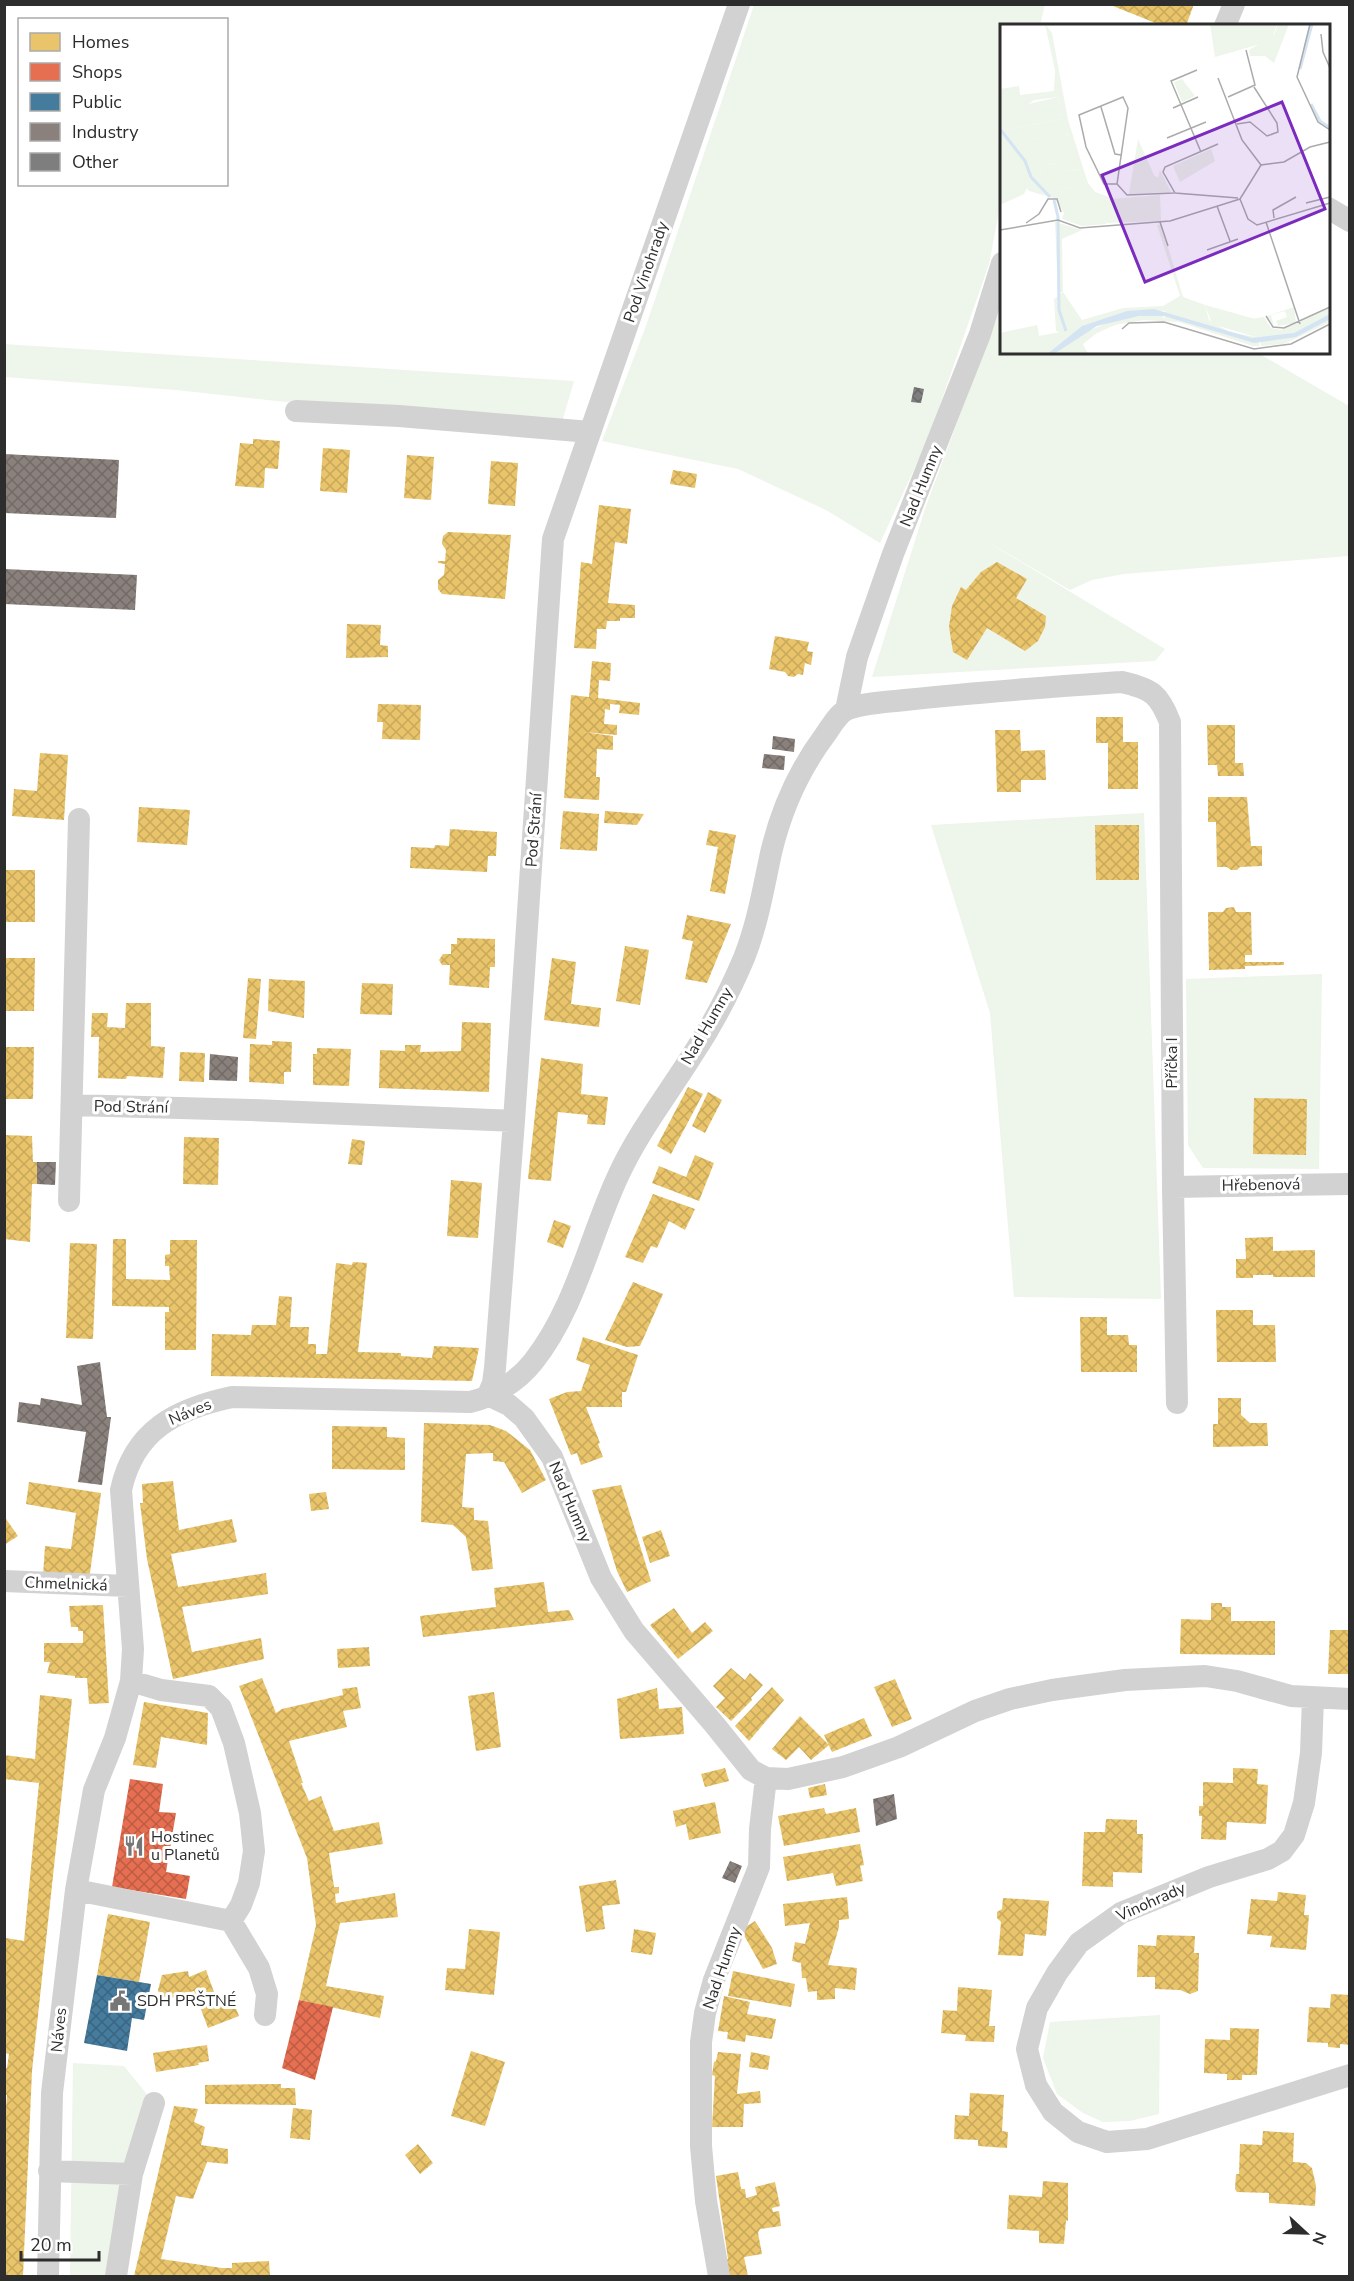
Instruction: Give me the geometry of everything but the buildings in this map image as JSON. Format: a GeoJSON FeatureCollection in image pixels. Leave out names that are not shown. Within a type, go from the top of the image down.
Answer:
{"type":"FeatureCollection","features":[{"type":"Feature","properties":{"kind":"street","name":"Pod Vinohrady"},"geometry":{"type":"LineString","coordinates":[[553,539],[739,4]]}},
{"type":"Feature","properties":{"kind":"street"},"geometry":{"type":"LineString","coordinates":[[1226,24],[1234,4]]}},
{"type":"Feature","properties":{"kind":"street"},"geometry":{"type":"LineString","coordinates":[[1330,209],[1350,220]]}},
{"type":"Feature","properties":{"kind":"street","name":"Nad Humny"},"geometry":{"type":"LineString","coordinates":[[488,1395],[506,1386],[534,1361],[569,1299],[619,1173],[641,1132],[693,1056],[716,1017],[743,960],[756,923],[771,852],[793,787],[816,747],[838,717],[846,710],[857,657],[893,554],[980,334],[1000,269]]}},
{"type":"Feature","properties":{"kind":"street"},"geometry":{"type":"LineString","coordinates":[[296,411],[357,405],[590,432]]}},
{"type":"Feature","properties":{"kind":"street","name":"Pod Strání"},"geometry":{"type":"LineString","coordinates":[[488,1395],[493,1383],[495,1368],[514,1121],[553,539]]}},
{"type":"Feature","properties":{"kind":"street","name":"Příčka I"},"geometry":{"type":"LineString","coordinates":[[846,710],[972,692],[1122,682],[1143,687],[1161,701],[1170,722],[1177,1403]]}},
{"type":"Feature","properties":{"kind":"street","name":"Pod Strání"},"geometry":{"type":"LineString","coordinates":[[69,1201],[79,819]]}},
{"type":"Feature","properties":{"kind":"street","name":"Pod Strání"},"geometry":{"type":"LineString","coordinates":[[72,1105],[514,1121]]}},
{"type":"Feature","properties":{"kind":"street","name":"Hřebenová"},"geometry":{"type":"LineString","coordinates":[[1173,1187],[1350,1184]]}},
{"type":"Feature","properties":{"kind":"street","name":"Nad Humny"},"geometry":{"type":"LineString","coordinates":[[488,1395],[509,1405],[524,1418],[552,1457],[601,1578],[633,1631],[751,1770],[766,1778],[759,1829],[759,1867],[714,1980],[705,2013],[701,2042],[701,2146],[707,2213],[720,2277]]}},
{"type":"Feature","properties":{"kind":"street","name":"Náves"},"geometry":{"type":"LineString","coordinates":[[48,2277],[52,2093],[76,1890],[94,1790],[115,1738],[131,1681],[132,1649],[121,1490],[126,1469],[133,1454],[146,1438],[183,1412],[204,1403],[232,1397],[470,1402],[488,1395]]}},
{"type":"Feature","properties":{"kind":"street","name":"Chmelnická"},"geometry":{"type":"LineString","coordinates":[[10,1582],[128,1586]]}},
{"type":"Feature","properties":{"kind":"street"},"geometry":{"type":"LineString","coordinates":[[766,1778],[788,1779],[843,1767],[899,1747],[975,1711],[1010,1699],[1052,1690],[1125,1680],[1205,1676],[1237,1681],[1291,1696],[1350,1699]]}},
{"type":"Feature","properties":{"kind":"street"},"geometry":{"type":"LineString","coordinates":[[131,1681],[161,1690],[209,1696],[221,1708],[234,1743],[250,1813],[254,1851],[249,1884],[241,1905],[231,1921]]}},
{"type":"Feature","properties":{"kind":"street","name":"Vinohrady"},"geometry":{"type":"LineString","coordinates":[[1313,1698],[1311,1753],[1304,1803],[1294,1835],[1282,1851],[1268,1859],[1209,1877],[1121,1913],[1079,1942],[1057,1973],[1037,2008],[1027,2049],[1036,2085],[1053,2112],[1078,2132],[1107,2142],[1147,2139],[1350,2075]]}},
{"type":"Feature","properties":{"kind":"street"},"geometry":{"type":"LineString","coordinates":[[76,1890],[231,1921],[259,1968],[267,1994],[265,2015]]}},
{"type":"Feature","properties":{"kind":"street"},"geometry":{"type":"LineString","coordinates":[[116,2277],[132,2174],[154,2103]]}},
{"type":"Feature","properties":{"kind":"street"},"geometry":{"type":"LineString","coordinates":[[49,2170],[132,2174]]}},
{"type":"Feature","properties":{"kind":"shaded area"},"geometry":{"type":"Polygon","coordinates":[[[754,5],[1045,5],[1040,24],[1000,24],[1000,206],[989,264],[928,439],[880,543],[826,510],[738,469],[602,441],[646,326],[754,5]]]}},
{"type":"Feature","properties":{"kind":"shaded area"},"geometry":{"type":"Polygon","coordinates":[[[1000,308],[1000,354],[1260,354],[1349,406],[1349,556],[1124,574],[1092,580],[1070,590],[981,538],[1165,649],[1155,661],[872,677],[926,506],[1000,308]]]}},
{"type":"Feature","properties":{"kind":"shaded area"},"geometry":{"type":"Polygon","coordinates":[[[4,344],[574,381],[559,432],[176,390],[5,377],[4,344]]]}},
{"type":"Feature","properties":{"kind":"shaded area"},"geometry":{"type":"Polygon","coordinates":[[[1144,813],[1161,1299],[1014,1297],[990,1013],[931,825],[1144,813]]]}},
{"type":"Feature","properties":{"kind":"shaded area"},"geometry":{"type":"Polygon","coordinates":[[[1322,974],[1319,1169],[1203,1168],[1188,1145],[1186,979],[1322,974]]]}},
{"type":"Feature","properties":{"kind":"shaded area"},"geometry":{"type":"Polygon","coordinates":[[[1160,2015],[1159,2114],[1130,2121],[1103,2122],[1083,2113],[1057,2094],[1043,2058],[1050,2022],[1160,2015]]]}},
{"type":"Feature","properties":{"kind":"shaded area"},"geometry":{"type":"Polygon","coordinates":[[[73,2063],[124,2066],[154,2103],[116,2276],[70,2276],[73,2063]]]}},
{"type":"Feature","properties":{"kind":"place","name":"Hostinec u Planetů"},"geometry":{"type":"Point","coordinates":[134,1846]}},
{"type":"Feature","properties":{"kind":"place","name":"SDH PRŠTNÉ"},"geometry":{"type":"Point","coordinates":[120,2001]}}]}
